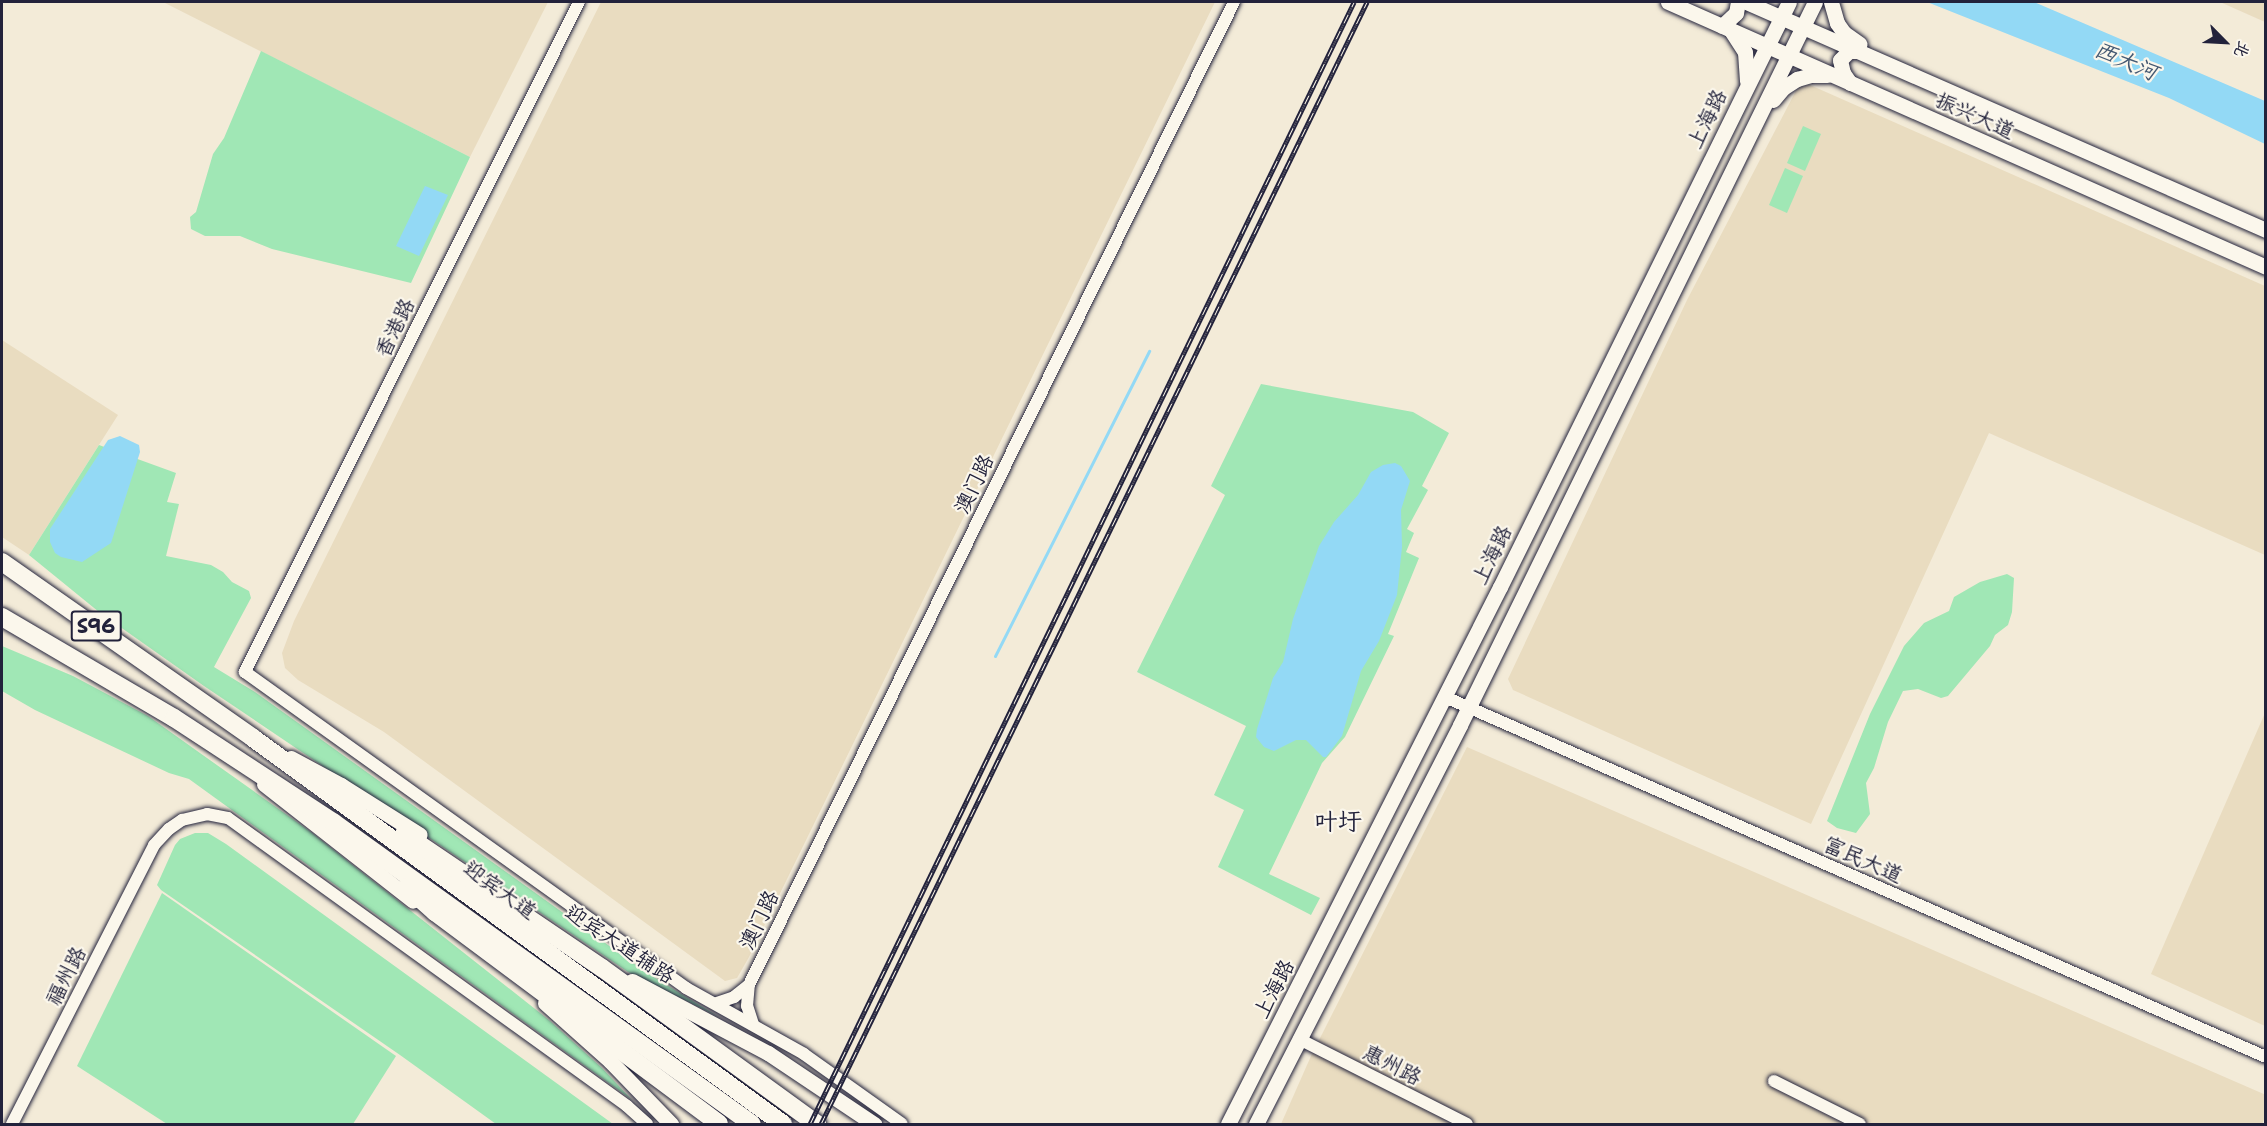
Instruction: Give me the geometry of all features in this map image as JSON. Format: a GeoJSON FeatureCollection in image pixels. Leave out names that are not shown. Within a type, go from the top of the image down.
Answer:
{"type":"FeatureCollection","features":[{"type":"Feature","properties":{"kind":"highway","name":"迎宾大道"},"geometry":{"type":"LineString","coordinates":[[2,562],[253,738],[783,1125]]}},
{"type":"Feature","properties":{"kind":"highway","name":"迎宾大道"},"geometry":{"type":"LineString","coordinates":[[2,617],[174,718],[333,822],[752,1125]]}},
{"type":"Feature","properties":{"kind":"highway"},"geometry":{"type":"LineString","coordinates":[[253,738],[452,865],[602,968],[817,1125]]}},
{"type":"Feature","properties":{"kind":"highway"},"geometry":{"type":"LineString","coordinates":[[333,822],[435,912],[719,1125]]}},
{"type":"Feature","properties":{"kind":"main road","name":"振兴大道"},"geometry":{"type":"LineString","coordinates":[[1668,2],[2265,267]]}},
{"type":"Feature","properties":{"kind":"main road"},"geometry":{"type":"LineString","coordinates":[[1738,2],[1736,13],[1726,28],[1745,52],[1748,64],[1747,86]]}},
{"type":"Feature","properties":{"kind":"main road","name":"振兴大道"},"geometry":{"type":"LineString","coordinates":[[1746,2],[2265,230]]}},
{"type":"Feature","properties":{"kind":"main road","name":"上海路"},"geometry":{"type":"LineString","coordinates":[[1228,1125],[1500,587],[1789,2]]}},
{"type":"Feature","properties":{"kind":"main road"},"geometry":{"type":"LineString","coordinates":[[1256,1125],[1468,709],[1815,2]]}},
{"type":"Feature","properties":{"kind":"main road"},"geometry":{"type":"LineString","coordinates":[[1832,2],[1837,23],[1844,33],[1895,67]]}},
{"type":"Feature","properties":{"kind":"main road"},"geometry":{"type":"LineString","coordinates":[[1851,84],[1843,73],[1840,60],[1849,51],[1859,51]]}},
{"type":"Feature","properties":{"kind":"main road"},"geometry":{"type":"LineString","coordinates":[[1758,118],[1783,88],[1797,79],[1811,75],[1832,75]]}},
{"type":"Feature","properties":{"kind":"main road"},"geometry":{"type":"LineString","coordinates":[[1747,86],[1755,81],[1762,81],[1771,91]]}},
{"type":"Feature","properties":{"kind":"main road"},"geometry":{"type":"LineString","coordinates":[[1500,587],[1501,595],[1510,600],[1515,600],[1524,594]]}},
{"type":"Feature","properties":{"kind":"main road","name":"迎宾大道辅路"},"geometry":{"type":"LineString","coordinates":[[253,738],[341,785],[413,831],[638,985],[768,1053],[874,1125]]}},
{"type":"Feature","properties":{"kind":"main road"},"geometry":{"type":"LineString","coordinates":[[236,757],[277,796],[546,1004],[610,1061],[671,1125]]}},
{"type":"Feature","properties":{"kind":"main road"},"geometry":{"type":"LineString","coordinates":[[1394,798],[1409,798],[1418,807]]}},
{"type":"Feature","properties":{"kind":"street","name":"香港路"},"geometry":{"type":"LineString","coordinates":[[579,2],[245,672],[686,988],[717,1003]]}},
{"type":"Feature","properties":{"kind":"street","name":"澳门路"},"geometry":{"type":"LineString","coordinates":[[749,984],[1234,2]]}},
{"type":"Feature","properties":{"kind":"street","name":"富民大道"},"geometry":{"type":"LineString","coordinates":[[1445,697],[2265,1057]]}},
{"type":"Feature","properties":{"kind":"street","name":"福州路"},"geometry":{"type":"LineString","coordinates":[[12,1125],[154,845],[168,829],[182,819],[207,814],[228,818],[627,1106]]}},
{"type":"Feature","properties":{"kind":"street"},"geometry":{"type":"LineString","coordinates":[[717,1003],[734,997],[749,984]]}},
{"type":"Feature","properties":{"kind":"street"},"geometry":{"type":"LineString","coordinates":[[749,984],[747,1006],[753,1024]]}},
{"type":"Feature","properties":{"kind":"street"},"geometry":{"type":"LineString","coordinates":[[717,1003],[804,1053],[902,1125]]}},
{"type":"Feature","properties":{"kind":"street","name":"惠州路"},"geometry":{"type":"LineString","coordinates":[[1299,1039],[1467,1125]]}},
{"type":"Feature","properties":{"kind":"street"},"geometry":{"type":"LineString","coordinates":[[1774,1081],[1860,1125]]}},
{"type":"Feature","properties":{"kind":"street"},"geometry":{"type":"LineString","coordinates":[[627,1106],[639,1125]]}},
{"type":"Feature","properties":{"kind":"street"},"geometry":{"type":"LineString","coordinates":[[627,1106],[647,1125]]}},
{"type":"Feature","properties":{"kind":"shaded area"},"geometry":{"type":"Polygon","coordinates":[[[163,2],[548,2],[470,157],[163,2]]]}},
{"type":"Feature","properties":{"kind":"shaded area"},"geometry":{"type":"Polygon","coordinates":[[[601,2],[1215,2],[749,957],[737,978],[725,981],[384,732],[298,680],[285,668],[282,653],[294,621],[601,2]]]}},
{"type":"Feature","properties":{"kind":"shaded area"},"geometry":{"type":"Polygon","coordinates":[[[2220,2],[2265,2],[2265,22],[2220,2]]]}},
{"type":"Feature","properties":{"kind":"shaded area"},"geometry":{"type":"Polygon","coordinates":[[[1801,81],[2265,286],[2265,555],[1989,433],[1811,824],[1513,690],[1508,679],[1687,300],[1801,81]]]}},
{"type":"Feature","properties":{"kind":"shaded area"},"geometry":{"type":"Polygon","coordinates":[[[2,340],[118,415],[29,555],[2,537],[2,340]]]}},
{"type":"Feature","properties":{"kind":"shaded area"},"geometry":{"type":"Polygon","coordinates":[[[2265,713],[2265,1026],[2151,974],[2265,713]]]}},
{"type":"Feature","properties":{"kind":"shaded area"},"geometry":{"type":"Polygon","coordinates":[[[1467,747],[2266,1095],[2265,1117],[2262,1124],[1281,1124],[1311,1056],[1467,747]]]}},
{"type":"Feature","properties":{"kind":"green space"},"geometry":{"type":"Polygon","coordinates":[[[261,51],[470,157],[411,283],[272,249],[240,236],[205,236],[191,229],[190,217],[196,212],[213,154],[224,138],[261,51]]]}},
{"type":"Feature","properties":{"kind":"green space"},"geometry":{"type":"Polygon","coordinates":[[[1803,126],[1821,134],[1805,171],[1787,163],[1803,126]]]}},
{"type":"Feature","properties":{"kind":"green space"},"geometry":{"type":"Polygon","coordinates":[[[1785,168],[1803,176],[1787,213],[1769,205],[1785,168]]]}},
{"type":"Feature","properties":{"kind":"green space"},"geometry":{"type":"Polygon","coordinates":[[[1261,384],[1413,412],[1449,433],[1422,486],[1428,490],[1407,529],[1414,533],[1406,552],[1419,558],[1388,634],[1394,636],[1345,737],[1322,763],[1269,874],[1320,898],[1311,915],[1218,867],[1244,810],[1214,795],[1246,726],[1137,672],[1225,495],[1211,486],[1261,384]]]}},
{"type":"Feature","properties":{"kind":"green space"},"geometry":{"type":"Polygon","coordinates":[[[99,445],[176,473],[167,502],[179,504],[166,556],[211,565],[223,572],[232,582],[249,591],[251,598],[214,667],[255,692],[647,973],[719,1017],[628,972],[204,686],[99,612],[29,555],[99,445]]]}},
{"type":"Feature","properties":{"kind":"green space"},"geometry":{"type":"Polygon","coordinates":[[[2007,574],[2014,578],[2012,612],[2008,625],[1995,635],[1990,646],[1948,696],[1941,698],[1918,689],[1903,691],[1888,722],[1874,768],[1866,783],[1870,814],[1856,833],[1837,828],[1827,821],[1870,714],[1904,646],[1924,623],[1949,611],[1954,597],[1980,582],[2007,574]]]}},
{"type":"Feature","properties":{"kind":"green space"},"geometry":{"type":"Polygon","coordinates":[[[2,646],[73,676],[148,716],[311,832],[549,1020],[602,1068],[632,1100],[189,779],[169,773],[35,710],[2,691],[2,646]]]}},
{"type":"Feature","properties":{"kind":"green space"},"geometry":{"type":"Polygon","coordinates":[[[195,833],[208,833],[226,844],[613,1124],[496,1124],[161,890],[157,885],[175,845],[180,839],[195,833]]]}},
{"type":"Feature","properties":{"kind":"green space"},"geometry":{"type":"Polygon","coordinates":[[[162,893],[396,1056],[353,1124],[167,1124],[77,1066],[162,893]]]}},
{"type":"Feature","properties":{"kind":"water","name":"西大河"},"geometry":{"type":"Polygon","coordinates":[[[1927,2],[2034,2],[2265,101],[2265,144],[2169,98],[1927,2]]]}},
{"type":"Feature","properties":{"kind":"water"},"geometry":{"type":"Polygon","coordinates":[[[425,186],[448,195],[419,256],[396,246],[425,186]]]}},
{"type":"Feature","properties":{"kind":"water"},"geometry":{"type":"Polygon","coordinates":[[[120,436],[139,445],[140,452],[111,543],[82,562],[61,557],[55,553],[50,542],[50,529],[108,440],[120,436]]]}},
{"type":"Feature","properties":{"kind":"water"},"geometry":{"type":"Polygon","coordinates":[[[1395,463],[1401,466],[1410,481],[1401,510],[1402,547],[1397,595],[1379,641],[1361,671],[1342,736],[1326,757],[1323,757],[1306,740],[1296,740],[1274,751],[1264,747],[1256,737],[1257,729],[1273,678],[1283,662],[1293,619],[1319,546],[1334,522],[1358,495],[1371,472],[1383,465],[1395,463]]]}},
{"type":"Feature","properties":{"kind":"waterway"},"geometry":{"type":"LineString","coordinates":[[995,656],[1149,351]]}},
{"type":"Feature","properties":{"kind":"railway"},"geometry":{"type":"LineString","coordinates":[[810,1124],[1354,2]]}},
{"type":"Feature","properties":{"kind":"railway"},"geometry":{"type":"LineString","coordinates":[[821,1124],[1367,2]]}},
{"type":"Feature","properties":{"kind":"district","name":"叶圩"},"geometry":{"type":"Point","coordinates":[1338,823]}}]}
